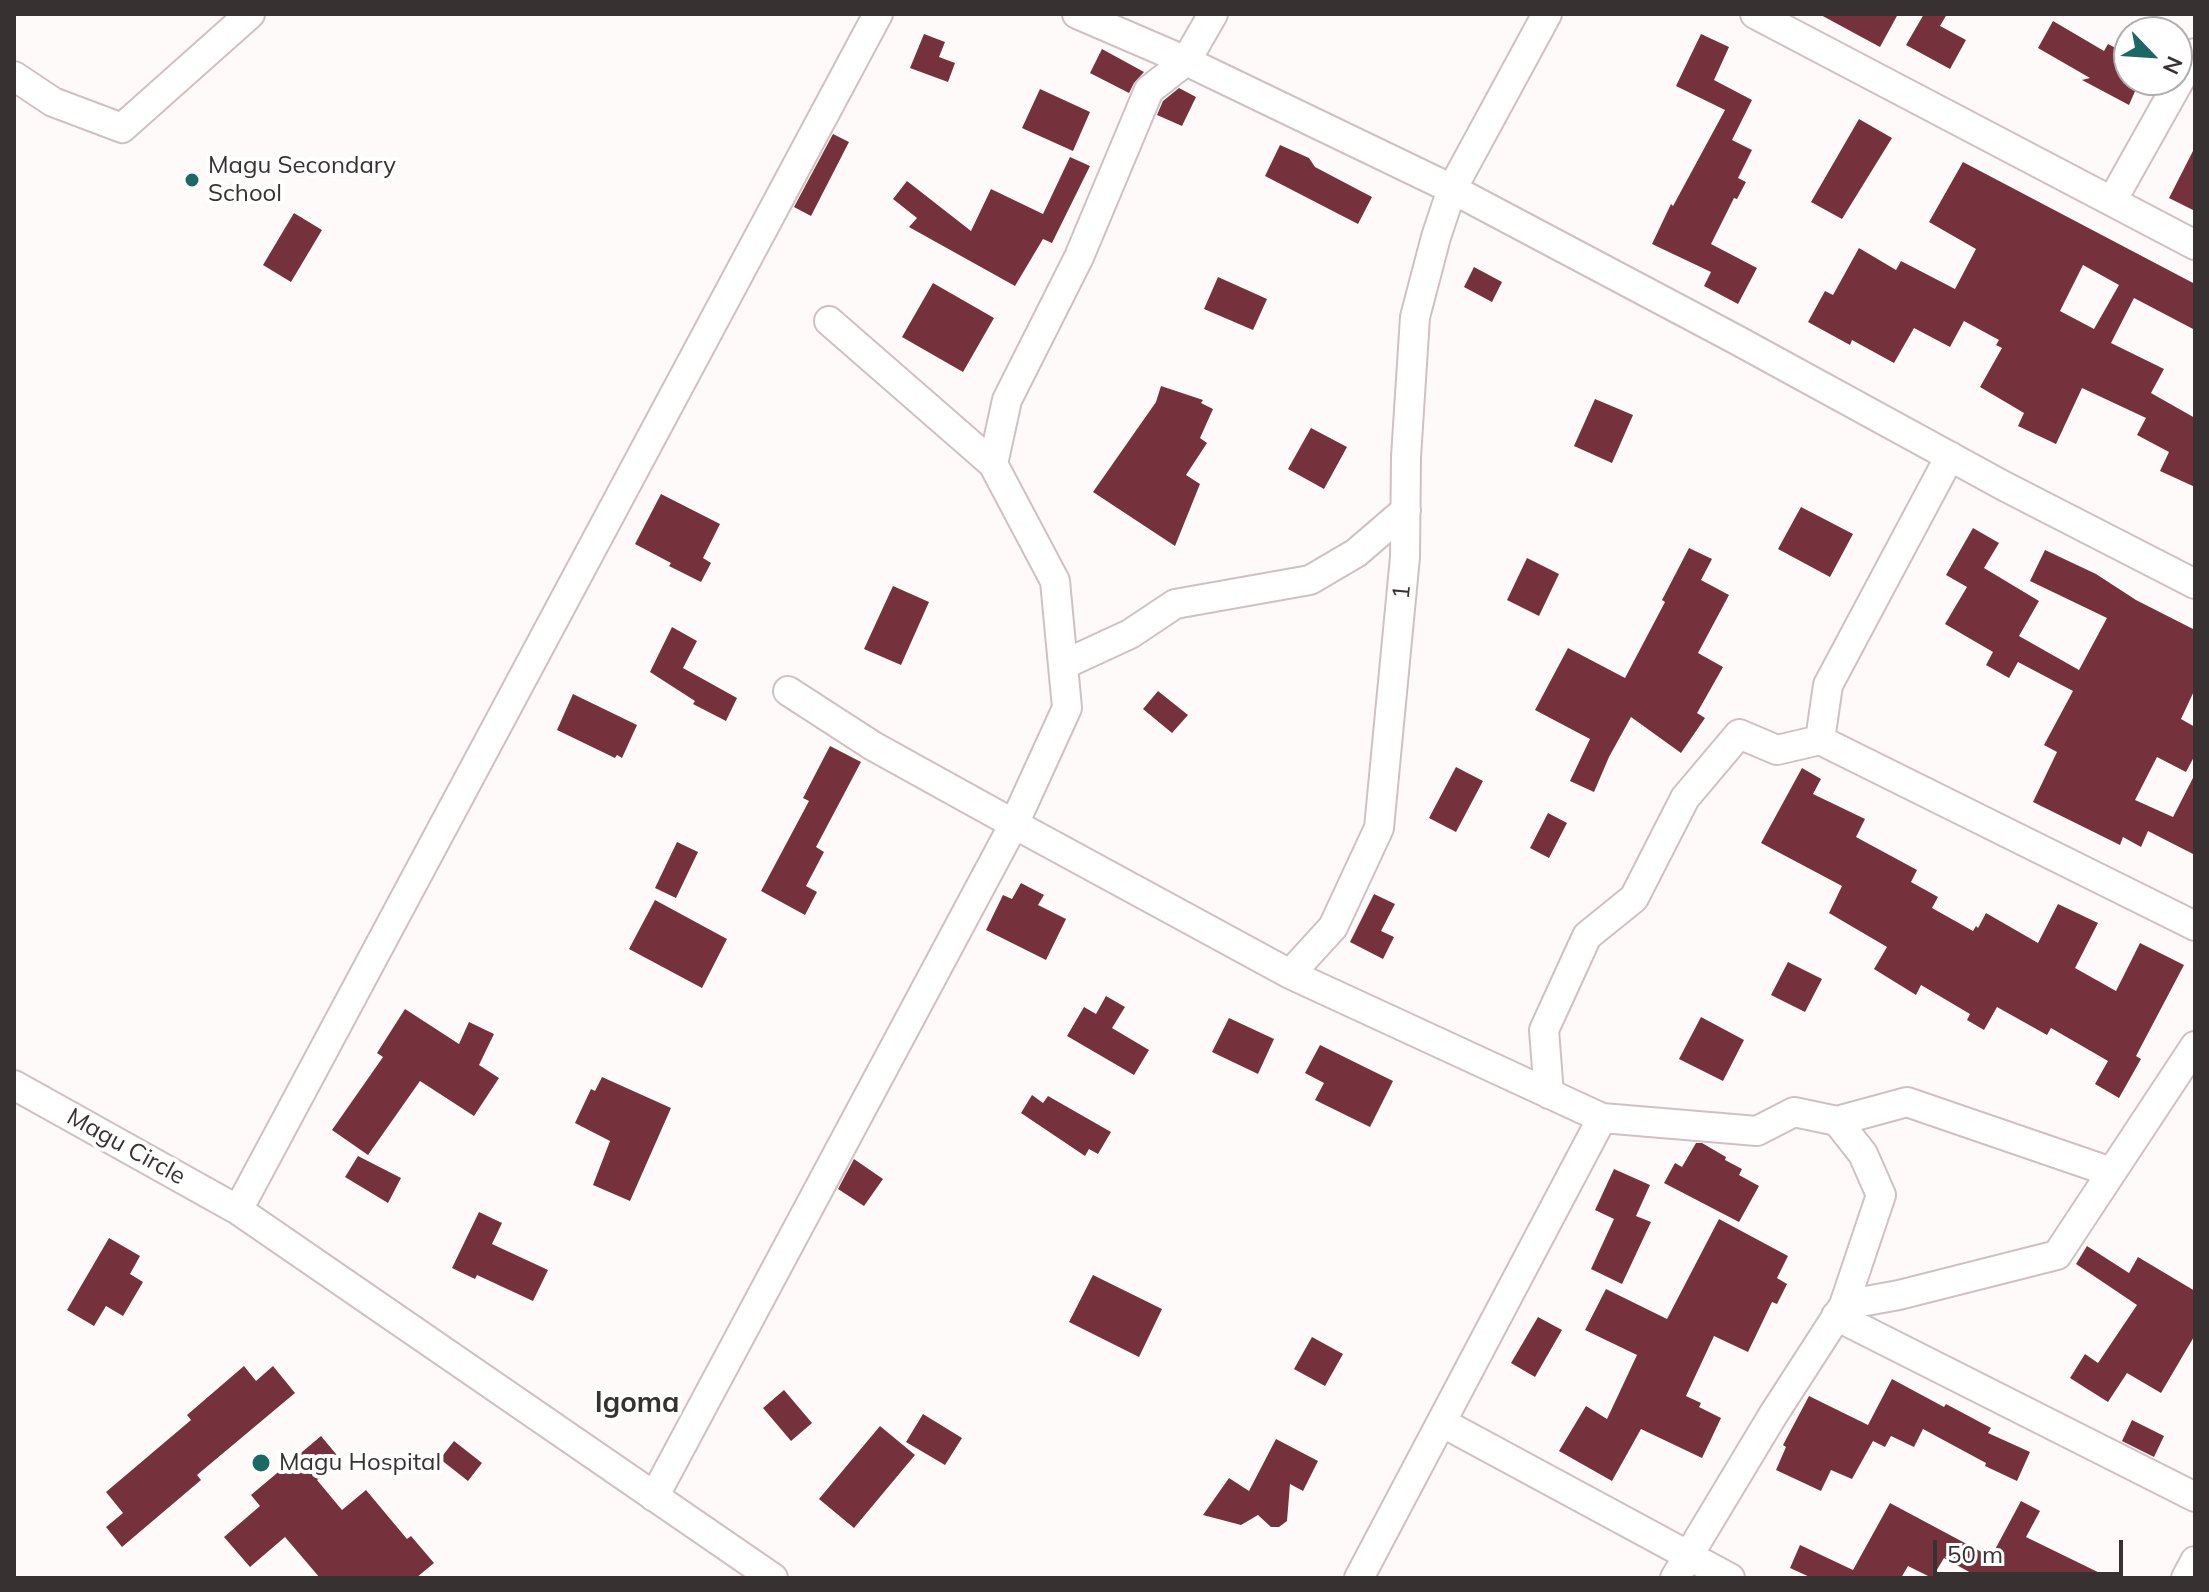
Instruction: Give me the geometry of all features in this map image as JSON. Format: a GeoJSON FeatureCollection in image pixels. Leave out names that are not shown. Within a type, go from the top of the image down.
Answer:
{"type":"FeatureCollection","features":[{"type":"Feature","properties":{"kind":"street"},"geometry":{"type":"LineString","coordinates":[[14,76],[53,102],[122,128],[250,14]]}},
{"type":"Feature","properties":{"kind":"street"},"geometry":{"type":"LineString","coordinates":[[238,1210],[878,14]]}},
{"type":"Feature","properties":{"kind":"street"},"geometry":{"type":"LineString","coordinates":[[1077,14],[1186,61],[1452,189],[2195,584]]}},
{"type":"Feature","properties":{"kind":"street"},"geometry":{"type":"LineString","coordinates":[[993,464],[1007,400],[1079,257],[1149,90],[1186,61],[1213,14]]}},
{"type":"Feature","properties":{"kind":"street","name":"1"},"geometry":{"type":"LineString","coordinates":[[1290,974],[1333,927],[1379,828],[1405,557],[1406,457],[1415,317],[1436,237],[1452,189],[1547,14]]}},
{"type":"Feature","properties":{"kind":"street"},"geometry":{"type":"LineString","coordinates":[[1755,14],[2195,245]]}},
{"type":"Feature","properties":{"kind":"street"},"geometry":{"type":"LineString","coordinates":[[2112,201],[2195,53]]}},
{"type":"Feature","properties":{"kind":"street"},"geometry":{"type":"LineString","coordinates":[[654,1497],[1014,824],[1067,708],[1055,581],[993,464],[829,321]]}},
{"type":"Feature","properties":{"kind":"street"},"geometry":{"type":"LineString","coordinates":[[1820,740],[1828,685],[1950,456]]}},
{"type":"Feature","properties":{"kind":"street"},"geometry":{"type":"LineString","coordinates":[[1063,665],[1130,634],[1175,604],[1310,580],[1356,553],[1406,510]]}},
{"type":"Feature","properties":{"kind":"street"},"geometry":{"type":"LineString","coordinates":[[788,691],[873,746],[1290,974],[1602,1118],[1757,1131],[1794,1112],[1837,1121],[1907,1102],[2111,1172]]}},
{"type":"Feature","properties":{"kind":"street"},"geometry":{"type":"LineString","coordinates":[[1549,1094],[1544,1030],[1587,936],[1634,898],[1685,798],[1739,734],[1777,750],[1820,740],[2195,926]]}},
{"type":"Feature","properties":{"kind":"street"},"geometry":{"type":"LineString","coordinates":[[1840,1311],[2057,1255],[2195,1046]]}},
{"type":"Feature","properties":{"kind":"street","name":"Magu Circle"},"geometry":{"type":"LineString","coordinates":[[14,1085],[238,1210],[773,1578]]}},
{"type":"Feature","properties":{"kind":"street"},"geometry":{"type":"LineString","coordinates":[[1359,1578],[1602,1118]]}},
{"type":"Feature","properties":{"kind":"street"},"geometry":{"type":"LineString","coordinates":[[1683,1567],[1773,1415],[1840,1311],[1881,1195],[1863,1154],[1837,1121]]}},
{"type":"Feature","properties":{"kind":"street"},"geometry":{"type":"LineString","coordinates":[[1840,1311],[2195,1497]]}},
{"type":"Feature","properties":{"kind":"street"},"geometry":{"type":"LineString","coordinates":[[1443,1423],[1683,1567],[1730,1578]]}},
{"type":"Feature","properties":{"kind":"street"},"geometry":{"type":"LineString","coordinates":[[2186,1578],[2195,1561]]}},
{"type":"Feature","properties":{"kind":"building"},"geometry":{"type":"Polygon","coordinates":[[[1819,14],[1898,14],[1880,47],[1819,14]]]}},
{"type":"Feature","properties":{"kind":"building"},"geometry":{"type":"Polygon","coordinates":[[[1924,14],[1947,14],[1940,26],[1966,40],[1950,69],[1906,45],[1924,14]]]}},
{"type":"Feature","properties":{"kind":"building"},"geometry":{"type":"Polygon","coordinates":[[[2053,21],[2104,51],[2108,44],[2113,47],[2113,96],[2133,96],[2129,105],[2082,80],[2090,78],[2038,48],[2053,21]]]}},
{"type":"Feature","properties":{"kind":"building"},"geometry":{"type":"Polygon","coordinates":[[[924,34],[945,42],[939,57],[955,63],[948,82],[910,68],[924,34]]]}},
{"type":"Feature","properties":{"kind":"building"},"geometry":{"type":"Polygon","coordinates":[[[1701,34],[1729,47],[1714,80],[1752,100],[1732,140],[1752,150],[1738,178],[1746,182],[1737,199],[1734,198],[1711,244],[1757,268],[1738,304],[1704,286],[1711,272],[1652,244],[1671,204],[1673,206],[1725,110],[1676,86],[1701,34]]]}},
{"type":"Feature","properties":{"kind":"building"},"geometry":{"type":"Polygon","coordinates":[[[1102,49],[1144,72],[1129,93],[1090,73],[1102,49]]]}},
{"type":"Feature","properties":{"kind":"building"},"geometry":{"type":"Polygon","coordinates":[[[1179,88],[1196,97],[1182,126],[1157,115],[1163,101],[1179,88]]]}},
{"type":"Feature","properties":{"kind":"building"},"geometry":{"type":"Polygon","coordinates":[[[1040,89],[1090,112],[1073,151],[1022,128],[1040,89]]]}},
{"type":"Feature","properties":{"kind":"building"},"geometry":{"type":"Polygon","coordinates":[[[1859,119],[1892,138],[1842,219],[1811,202],[1859,119]]]}},
{"type":"Feature","properties":{"kind":"building"},"geometry":{"type":"Polygon","coordinates":[[[833,134],[849,142],[811,216],[794,207],[833,134]]]}},
{"type":"Feature","properties":{"kind":"building"},"geometry":{"type":"Polygon","coordinates":[[[1280,145],[1309,158],[1315,167],[1372,197],[1358,224],[1265,176],[1280,145]]]}},
{"type":"Feature","properties":{"kind":"building"},"geometry":{"type":"Polygon","coordinates":[[[2195,147],[2195,211],[2169,198],[2195,147]]]}},
{"type":"Feature","properties":{"kind":"building"},"geometry":{"type":"Polygon","coordinates":[[[1070,157],[1090,166],[1052,243],[1043,239],[1015,286],[909,227],[917,218],[893,199],[907,181],[971,231],[991,189],[1043,214],[1070,157]]]}},
{"type":"Feature","properties":{"kind":"building"},"geometry":{"type":"Polygon","coordinates":[[[1963,162],[2195,284],[2195,330],[2134,298],[2111,343],[2164,369],[2151,393],[2195,418],[2195,487],[2160,471],[2169,452],[2137,435],[2146,418],[2082,388],[2056,444],[2018,426],[2024,413],[1980,387],[2002,348],[1996,345],[1999,340],[1964,321],[1950,347],[1914,328],[1894,363],[1852,340],[1850,345],[1808,322],[1825,291],[1833,295],[1859,248],[1896,270],[1901,261],[1955,289],[1976,249],[1929,222],[1963,162]],[[2083,265],[2060,311],[2094,329],[2119,285],[2083,265]]]}},
{"type":"Feature","properties":{"kind":"building"},"geometry":{"type":"Polygon","coordinates":[[[294,213],[322,230],[291,282],[263,265],[294,213]]]}},
{"type":"Feature","properties":{"kind":"building"},"geometry":{"type":"Polygon","coordinates":[[[1474,267],[1502,282],[1492,302],[1464,287],[1474,267]]]}},
{"type":"Feature","properties":{"kind":"building"},"geometry":{"type":"Polygon","coordinates":[[[1218,277],[1267,299],[1253,330],[1204,309],[1218,277]]]}},
{"type":"Feature","properties":{"kind":"building"},"geometry":{"type":"Polygon","coordinates":[[[933,283],[994,318],[963,372],[902,337],[933,283]]]}},
{"type":"Feature","properties":{"kind":"building"},"geometry":{"type":"Polygon","coordinates":[[[1161,386],[1203,400],[1201,403],[1213,409],[1200,438],[1207,443],[1186,475],[1200,484],[1175,546],[1093,492],[1156,402],[1161,386]]]}},
{"type":"Feature","properties":{"kind":"building"},"geometry":{"type":"Polygon","coordinates":[[[1595,399],[1633,415],[1612,463],[1574,446],[1595,399]]]}},
{"type":"Feature","properties":{"kind":"building"},"geometry":{"type":"Polygon","coordinates":[[[1311,428],[1347,447],[1324,489],[1288,469],[1311,428]]]}},
{"type":"Feature","properties":{"kind":"building"},"geometry":{"type":"Polygon","coordinates":[[[661,494],[720,524],[703,558],[711,563],[701,582],[635,544],[661,494]]]}},
{"type":"Feature","properties":{"kind":"building"},"geometry":{"type":"Polygon","coordinates":[[[1801,507],[1853,534],[1830,577],[1778,549],[1801,507]]]}},
{"type":"Feature","properties":{"kind":"building"},"geometry":{"type":"Polygon","coordinates":[[[1973,528],[1999,543],[1984,568],[2039,601],[2019,636],[2079,670],[2107,618],[2030,581],[2045,550],[2096,574],[2136,600],[2195,630],[2195,689],[2181,719],[2195,727],[2195,755],[2186,772],[2157,757],[2135,800],[2173,817],[2195,774],[2195,855],[2148,831],[2141,847],[2123,837],[2120,845],[2033,802],[2057,752],[2044,745],[2073,691],[2018,662],[2009,678],[1986,665],[1993,652],[1945,624],[1967,587],[1946,575],[1973,528]]]}},
{"type":"Feature","properties":{"kind":"building"},"geometry":{"type":"Polygon","coordinates":[[[1689,548],[1712,559],[1701,580],[1729,595],[1698,653],[1723,667],[1697,713],[1705,718],[1681,753],[1631,717],[1594,792],[1570,781],[1590,739],[1535,710],[1568,648],[1625,678],[1689,548]]]}},
{"type":"Feature","properties":{"kind":"building"},"geometry":{"type":"Polygon","coordinates":[[[1527,558],[1559,574],[1539,616],[1507,600],[1527,558]]]}},
{"type":"Feature","properties":{"kind":"building"},"geometry":{"type":"Polygon","coordinates":[[[893,586],[929,602],[901,665],[864,649],[893,586]]]}},
{"type":"Feature","properties":{"kind":"building"},"geometry":{"type":"Polygon","coordinates":[[[672,627],[697,641],[683,668],[737,698],[726,721],[693,704],[695,701],[650,672],[672,627]]]}},
{"type":"Feature","properties":{"kind":"building"},"geometry":{"type":"Polygon","coordinates":[[[1158,691],[1188,715],[1172,733],[1143,709],[1158,691]]]}},
{"type":"Feature","properties":{"kind":"building"},"geometry":{"type":"Polygon","coordinates":[[[573,694],[637,725],[622,758],[617,755],[615,758],[557,730],[573,694]]]}},
{"type":"Feature","properties":{"kind":"building"},"geometry":{"type":"Polygon","coordinates":[[[830,746],[861,762],[816,847],[824,852],[806,886],[817,892],[805,915],[761,891],[809,801],[803,798],[830,746]]]}},
{"type":"Feature","properties":{"kind":"building"},"geometry":{"type":"Polygon","coordinates":[[[1456,767],[1483,781],[1456,832],[1429,818],[1456,767]]]}},
{"type":"Feature","properties":{"kind":"building"},"geometry":{"type":"Polygon","coordinates":[[[1802,768],[1821,779],[1813,794],[1865,819],[1856,837],[1917,870],[1911,882],[1938,897],[1932,908],[1973,931],[1986,913],[2038,943],[2058,904],[2098,923],[2075,968],[2116,991],[2140,943],[2184,965],[2136,1056],[2141,1059],[2119,1098],[2095,1084],[2108,1061],[2051,1028],[2047,1035],[1997,1007],[1984,1030],[1967,1020],[1970,1014],[1921,985],[1916,995],[1874,969],[1887,947],[1829,913],[1842,886],[1761,843],[1802,768]]]}},
{"type":"Feature","properties":{"kind":"building"},"geometry":{"type":"Polygon","coordinates":[[[1548,813],[1567,823],[1549,858],[1530,848],[1548,813]]]}},
{"type":"Feature","properties":{"kind":"building"},"geometry":{"type":"Polygon","coordinates":[[[677,842],[698,852],[676,898],[655,888],[677,842]]]}},
{"type":"Feature","properties":{"kind":"building"},"geometry":{"type":"Polygon","coordinates":[[[1021,883],[1044,895],[1038,905],[1066,919],[1046,960],[986,930],[1003,895],[1012,899],[1021,883]]]}},
{"type":"Feature","properties":{"kind":"building"},"geometry":{"type":"Polygon","coordinates":[[[1374,894],[1395,904],[1381,931],[1394,937],[1383,959],[1350,942],[1374,894]]]}},
{"type":"Feature","properties":{"kind":"building"},"geometry":{"type":"Polygon","coordinates":[[[655,900],[727,939],[702,988],[629,949],[655,900]]]}},
{"type":"Feature","properties":{"kind":"building"},"geometry":{"type":"Polygon","coordinates":[[[1788,962],[1822,979],[1805,1012],[1771,995],[1788,962]]]}},
{"type":"Feature","properties":{"kind":"building"},"geometry":{"type":"Polygon","coordinates":[[[1106,996],[1125,1007],[1112,1028],[1149,1050],[1134,1075],[1067,1036],[1084,1007],[1096,1014],[1106,996]]]}},
{"type":"Feature","properties":{"kind":"building"},"geometry":{"type":"Polygon","coordinates":[[[405,1009],[459,1044],[469,1022],[494,1034],[479,1065],[499,1078],[474,1116],[420,1081],[368,1155],[332,1130],[383,1057],[377,1053],[405,1009]]]}},
{"type":"Feature","properties":{"kind":"building"},"geometry":{"type":"Polygon","coordinates":[[[1701,1017],[1744,1040],[1723,1081],[1679,1059],[1701,1017]]]}},
{"type":"Feature","properties":{"kind":"building"},"geometry":{"type":"Polygon","coordinates":[[[1229,1018],[1274,1039],[1258,1074],[1212,1052],[1229,1018]]]}},
{"type":"Feature","properties":{"kind":"building"},"geometry":{"type":"Polygon","coordinates":[[[1320,1045],[1393,1081],[1370,1127],[1315,1100],[1324,1083],[1305,1073],[1320,1045]]]}},
{"type":"Feature","properties":{"kind":"building"},"geometry":{"type":"Polygon","coordinates":[[[602,1077],[671,1108],[630,1201],[593,1185],[610,1141],[575,1123],[591,1089],[595,1091],[602,1077]]]}},
{"type":"Feature","properties":{"kind":"building"},"geometry":{"type":"Polygon","coordinates":[[[1032,1095],[1043,1103],[1048,1096],[1111,1132],[1098,1154],[1089,1149],[1085,1156],[1021,1113],[1032,1095]]]}},
{"type":"Feature","properties":{"kind":"building"},"geometry":{"type":"Polygon","coordinates":[[[1696,1143],[1702,1143],[1726,1157],[1725,1160],[1742,1169],[1739,1175],[1759,1186],[1739,1222],[1664,1183],[1675,1163],[1682,1167],[1696,1143]]]}},
{"type":"Feature","properties":{"kind":"building"},"geometry":{"type":"Polygon","coordinates":[[[358,1156],[401,1178],[388,1203],[345,1177],[358,1156]]]}},
{"type":"Feature","properties":{"kind":"building"},"geometry":{"type":"Polygon","coordinates":[[[854,1159],[883,1179],[864,1206],[838,1189],[854,1159]]]}},
{"type":"Feature","properties":{"kind":"building"},"geometry":{"type":"Polygon","coordinates":[[[1614,1169],[1650,1185],[1636,1216],[1651,1222],[1622,1284],[1591,1269],[1614,1219],[1595,1210],[1614,1169]]]}},
{"type":"Feature","properties":{"kind":"building"},"geometry":{"type":"Polygon","coordinates":[[[479,1212],[502,1223],[492,1244],[548,1270],[533,1301],[477,1275],[475,1279],[452,1268],[479,1212]]]}},
{"type":"Feature","properties":{"kind":"building"},"geometry":{"type":"Polygon","coordinates":[[[1719,1219],[1788,1256],[1777,1278],[1787,1284],[1777,1304],[1772,1302],[1748,1352],[1714,1336],[1686,1396],[1721,1418],[1702,1458],[1641,1429],[1612,1481],[1559,1451],[1586,1406],[1607,1419],[1637,1355],[1585,1330],[1606,1289],[1667,1319],[1719,1219]]]}},
{"type":"Feature","properties":{"kind":"building"},"geometry":{"type":"Polygon","coordinates":[[[109,1238],[140,1256],[130,1274],[143,1282],[123,1316],[106,1306],[94,1326],[67,1310],[109,1238]]]}},
{"type":"Feature","properties":{"kind":"building"},"geometry":{"type":"Polygon","coordinates":[[[2087,1246],[2129,1273],[2138,1257],[2195,1291],[2195,1335],[2161,1393],[2127,1373],[2108,1402],[2070,1378],[2085,1354],[2098,1363],[2137,1305],[2076,1264],[2087,1246]]]}},
{"type":"Feature","properties":{"kind":"building"},"geometry":{"type":"Polygon","coordinates":[[[1093,1275],[1162,1309],[1139,1357],[1069,1322],[1093,1275]]]}},
{"type":"Feature","properties":{"kind":"building"},"geometry":{"type":"Polygon","coordinates":[[[1538,1317],[1562,1330],[1535,1377],[1511,1363],[1538,1317]]]}},
{"type":"Feature","properties":{"kind":"building"},"geometry":{"type":"Polygon","coordinates":[[[1312,1337],[1343,1354],[1325,1386],[1294,1369],[1312,1337]]]}},
{"type":"Feature","properties":{"kind":"building"},"geometry":{"type":"Polygon","coordinates":[[[244,1366],[256,1381],[273,1366],[295,1393],[197,1475],[201,1480],[122,1547],[106,1527],[123,1513],[106,1492],[191,1420],[187,1415],[244,1366]]]}},
{"type":"Feature","properties":{"kind":"building"},"geometry":{"type":"Polygon","coordinates":[[[1892,1379],[1944,1407],[1946,1404],[1991,1428],[1988,1433],[2030,1452],[2017,1481],[1923,1429],[1914,1447],[1891,1436],[1885,1447],[1873,1441],[1852,1479],[1831,1470],[1821,1491],[1776,1470],[1786,1447],[1783,1445],[1809,1396],[1868,1425],[1892,1379]]]}},
{"type":"Feature","properties":{"kind":"building"},"geometry":{"type":"Polygon","coordinates":[[[784,1390],[812,1423],[791,1441],[763,1408],[784,1390]]]}},
{"type":"Feature","properties":{"kind":"building"},"geometry":{"type":"Polygon","coordinates":[[[923,1414],[962,1438],[945,1465],[906,1442],[923,1414]]]}},
{"type":"Feature","properties":{"kind":"building"},"geometry":{"type":"Polygon","coordinates":[[[2132,1420],[2164,1436],[2154,1457],[2122,1441],[2132,1420]]]}},
{"type":"Feature","properties":{"kind":"building"},"geometry":{"type":"Polygon","coordinates":[[[880,1426],[915,1455],[854,1528],[819,1499],[880,1426]]]}},
{"type":"Feature","properties":{"kind":"building"},"geometry":{"type":"Polygon","coordinates":[[[321,1436],[341,1460],[317,1480],[342,1510],[366,1490],[407,1539],[411,1536],[434,1563],[416,1578],[320,1578],[285,1537],[250,1567],[224,1537],[260,1506],[251,1495],[321,1436]]]}},
{"type":"Feature","properties":{"kind":"building"},"geometry":{"type":"Polygon","coordinates":[[[1276,1439],[1318,1461],[1303,1491],[1290,1484],[1287,1521],[1279,1527],[1271,1527],[1258,1515],[1241,1525],[1203,1515],[1229,1478],[1249,1491],[1276,1439]]]}},
{"type":"Feature","properties":{"kind":"building"},"geometry":{"type":"Polygon","coordinates":[[[454,1441],[482,1463],[468,1481],[440,1459],[454,1441]]]}},
{"type":"Feature","properties":{"kind":"building"},"geometry":{"type":"Polygon","coordinates":[[[2021,1501],[2040,1511],[2026,1537],[2110,1578],[1980,1578],[1944,1558],[1932,1578],[1908,1566],[1901,1578],[1812,1578],[1790,1568],[1800,1545],[1853,1570],[1890,1503],[1991,1557],[2021,1501]]]}},
{"type":"Feature","properties":{"kind":"place","name":"Magu Secondary School"},"geometry":{"type":"Point","coordinates":[192,180]}},
{"type":"Feature","properties":{"kind":"place","name":"Magu Hospital"},"geometry":{"type":"Point","coordinates":[261,1463]}},
{"type":"Feature","properties":{"kind":"district","name":"Igoma"},"geometry":{"type":"Point","coordinates":[637,1404]}}]}
